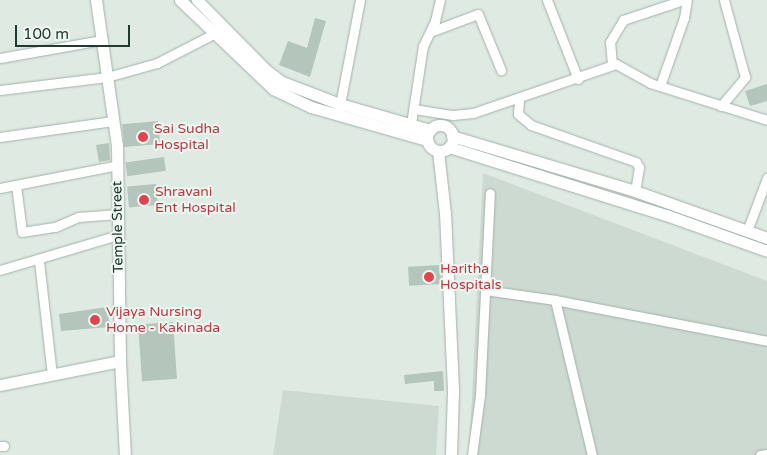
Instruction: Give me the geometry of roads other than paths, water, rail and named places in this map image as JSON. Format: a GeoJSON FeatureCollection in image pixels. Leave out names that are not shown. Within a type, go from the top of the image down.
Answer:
{"type":"FeatureCollection","features":[{"type":"Feature","properties":{"kind":"street","name":"Temple Street"},"geometry":{"type":"LineString","coordinates":[[96,0],[114,121],[118,165],[120,361],[126,455]]}},
{"type":"Feature","properties":{"kind":"street"},"geometry":{"type":"LineString","coordinates":[[180,0],[273,89],[428,135]]}},
{"type":"Feature","properties":{"kind":"street"},"geometry":{"type":"LineString","coordinates":[[196,0],[266,70],[282,82],[339,110],[412,124],[447,145],[738,232],[767,238]]}},
{"type":"Feature","properties":{"kind":"street"},"geometry":{"type":"LineString","coordinates":[[339,110],[360,0]]}},
{"type":"Feature","properties":{"kind":"street"},"geometry":{"type":"LineString","coordinates":[[412,124],[423,46],[430,32],[440,0]]}},
{"type":"Feature","properties":{"kind":"street"},"geometry":{"type":"LineString","coordinates":[[547,0],[578,79]]}},
{"type":"Feature","properties":{"kind":"street"},"geometry":{"type":"LineString","coordinates":[[612,64],[610,42],[623,20],[682,0]]}},
{"type":"Feature","properties":{"kind":"street"},"geometry":{"type":"LineString","coordinates":[[660,86],[684,18],[687,0]]}},
{"type":"Feature","properties":{"kind":"street"},"geometry":{"type":"LineString","coordinates":[[721,106],[745,77],[724,0]]}},
{"type":"Feature","properties":{"kind":"street"},"geometry":{"type":"LineString","coordinates":[[430,32],[478,14],[501,70]]}},
{"type":"Feature","properties":{"kind":"street"},"geometry":{"type":"LineString","coordinates":[[0,90],[107,77],[156,62],[215,35],[224,27]]}},
{"type":"Feature","properties":{"kind":"street"},"geometry":{"type":"LineString","coordinates":[[0,58],[102,40]]}},
{"type":"Feature","properties":{"kind":"street"},"geometry":{"type":"LineString","coordinates":[[414,109],[453,115],[519,100],[578,79],[612,64],[660,86],[767,120]]}},
{"type":"Feature","properties":{"kind":"street"},"geometry":{"type":"LineString","coordinates":[[519,100],[518,114],[530,125],[636,162],[639,167],[635,191]]}},
{"type":"Feature","properties":{"kind":"street"},"geometry":{"type":"LineString","coordinates":[[0,138],[114,121]]}},
{"type":"Feature","properties":{"kind":"street"},"geometry":{"type":"LineString","coordinates":[[428,135],[440,125],[447,145],[445,213],[453,381],[451,455]]}},
{"type":"Feature","properties":{"kind":"street"},"geometry":{"type":"LineString","coordinates":[[447,145],[635,191],[738,232],[767,251]]}},
{"type":"Feature","properties":{"kind":"street"},"geometry":{"type":"LineString","coordinates":[[0,188],[118,165]]}},
{"type":"Feature","properties":{"kind":"street"},"geometry":{"type":"LineString","coordinates":[[738,232],[767,178]]}},
{"type":"Feature","properties":{"kind":"street"},"geometry":{"type":"LineString","coordinates":[[16,185],[22,232],[55,227],[78,217],[118,214]]}},
{"type":"Feature","properties":{"kind":"street"},"geometry":{"type":"LineString","coordinates":[[472,455],[480,396],[490,193]]}},
{"type":"Feature","properties":{"kind":"street"},"geometry":{"type":"LineString","coordinates":[[0,270],[39,261],[118,236]]}},
{"type":"Feature","properties":{"kind":"street"},"geometry":{"type":"LineString","coordinates":[[39,261],[52,375]]}},
{"type":"Feature","properties":{"kind":"street"},"geometry":{"type":"LineString","coordinates":[[485,290],[555,300],[767,341]]}},
{"type":"Feature","properties":{"kind":"street"},"geometry":{"type":"LineString","coordinates":[[555,300],[592,455]]}},
{"type":"Feature","properties":{"kind":"street"},"geometry":{"type":"LineString","coordinates":[[0,386],[120,361]]}},
{"type":"Feature","properties":{"kind":"street"},"geometry":{"type":"LineString","coordinates":[[760,455],[767,454]]}},
{"type":"Feature","properties":{"kind":"place","name":"Sai Sudha Hospital"},"geometry":{"type":"Point","coordinates":[143,137]}},
{"type":"Feature","properties":{"kind":"place","name":"Shravani Ent Hospital"},"geometry":{"type":"Point","coordinates":[144,200]}},
{"type":"Feature","properties":{"kind":"place","name":"Haritha Hospitals"},"geometry":{"type":"Point","coordinates":[429,277]}},
{"type":"Feature","properties":{"kind":"place","name":"Vijaya Nursing Home - Kakinada"},"geometry":{"type":"Point","coordinates":[95,320]}}]}
